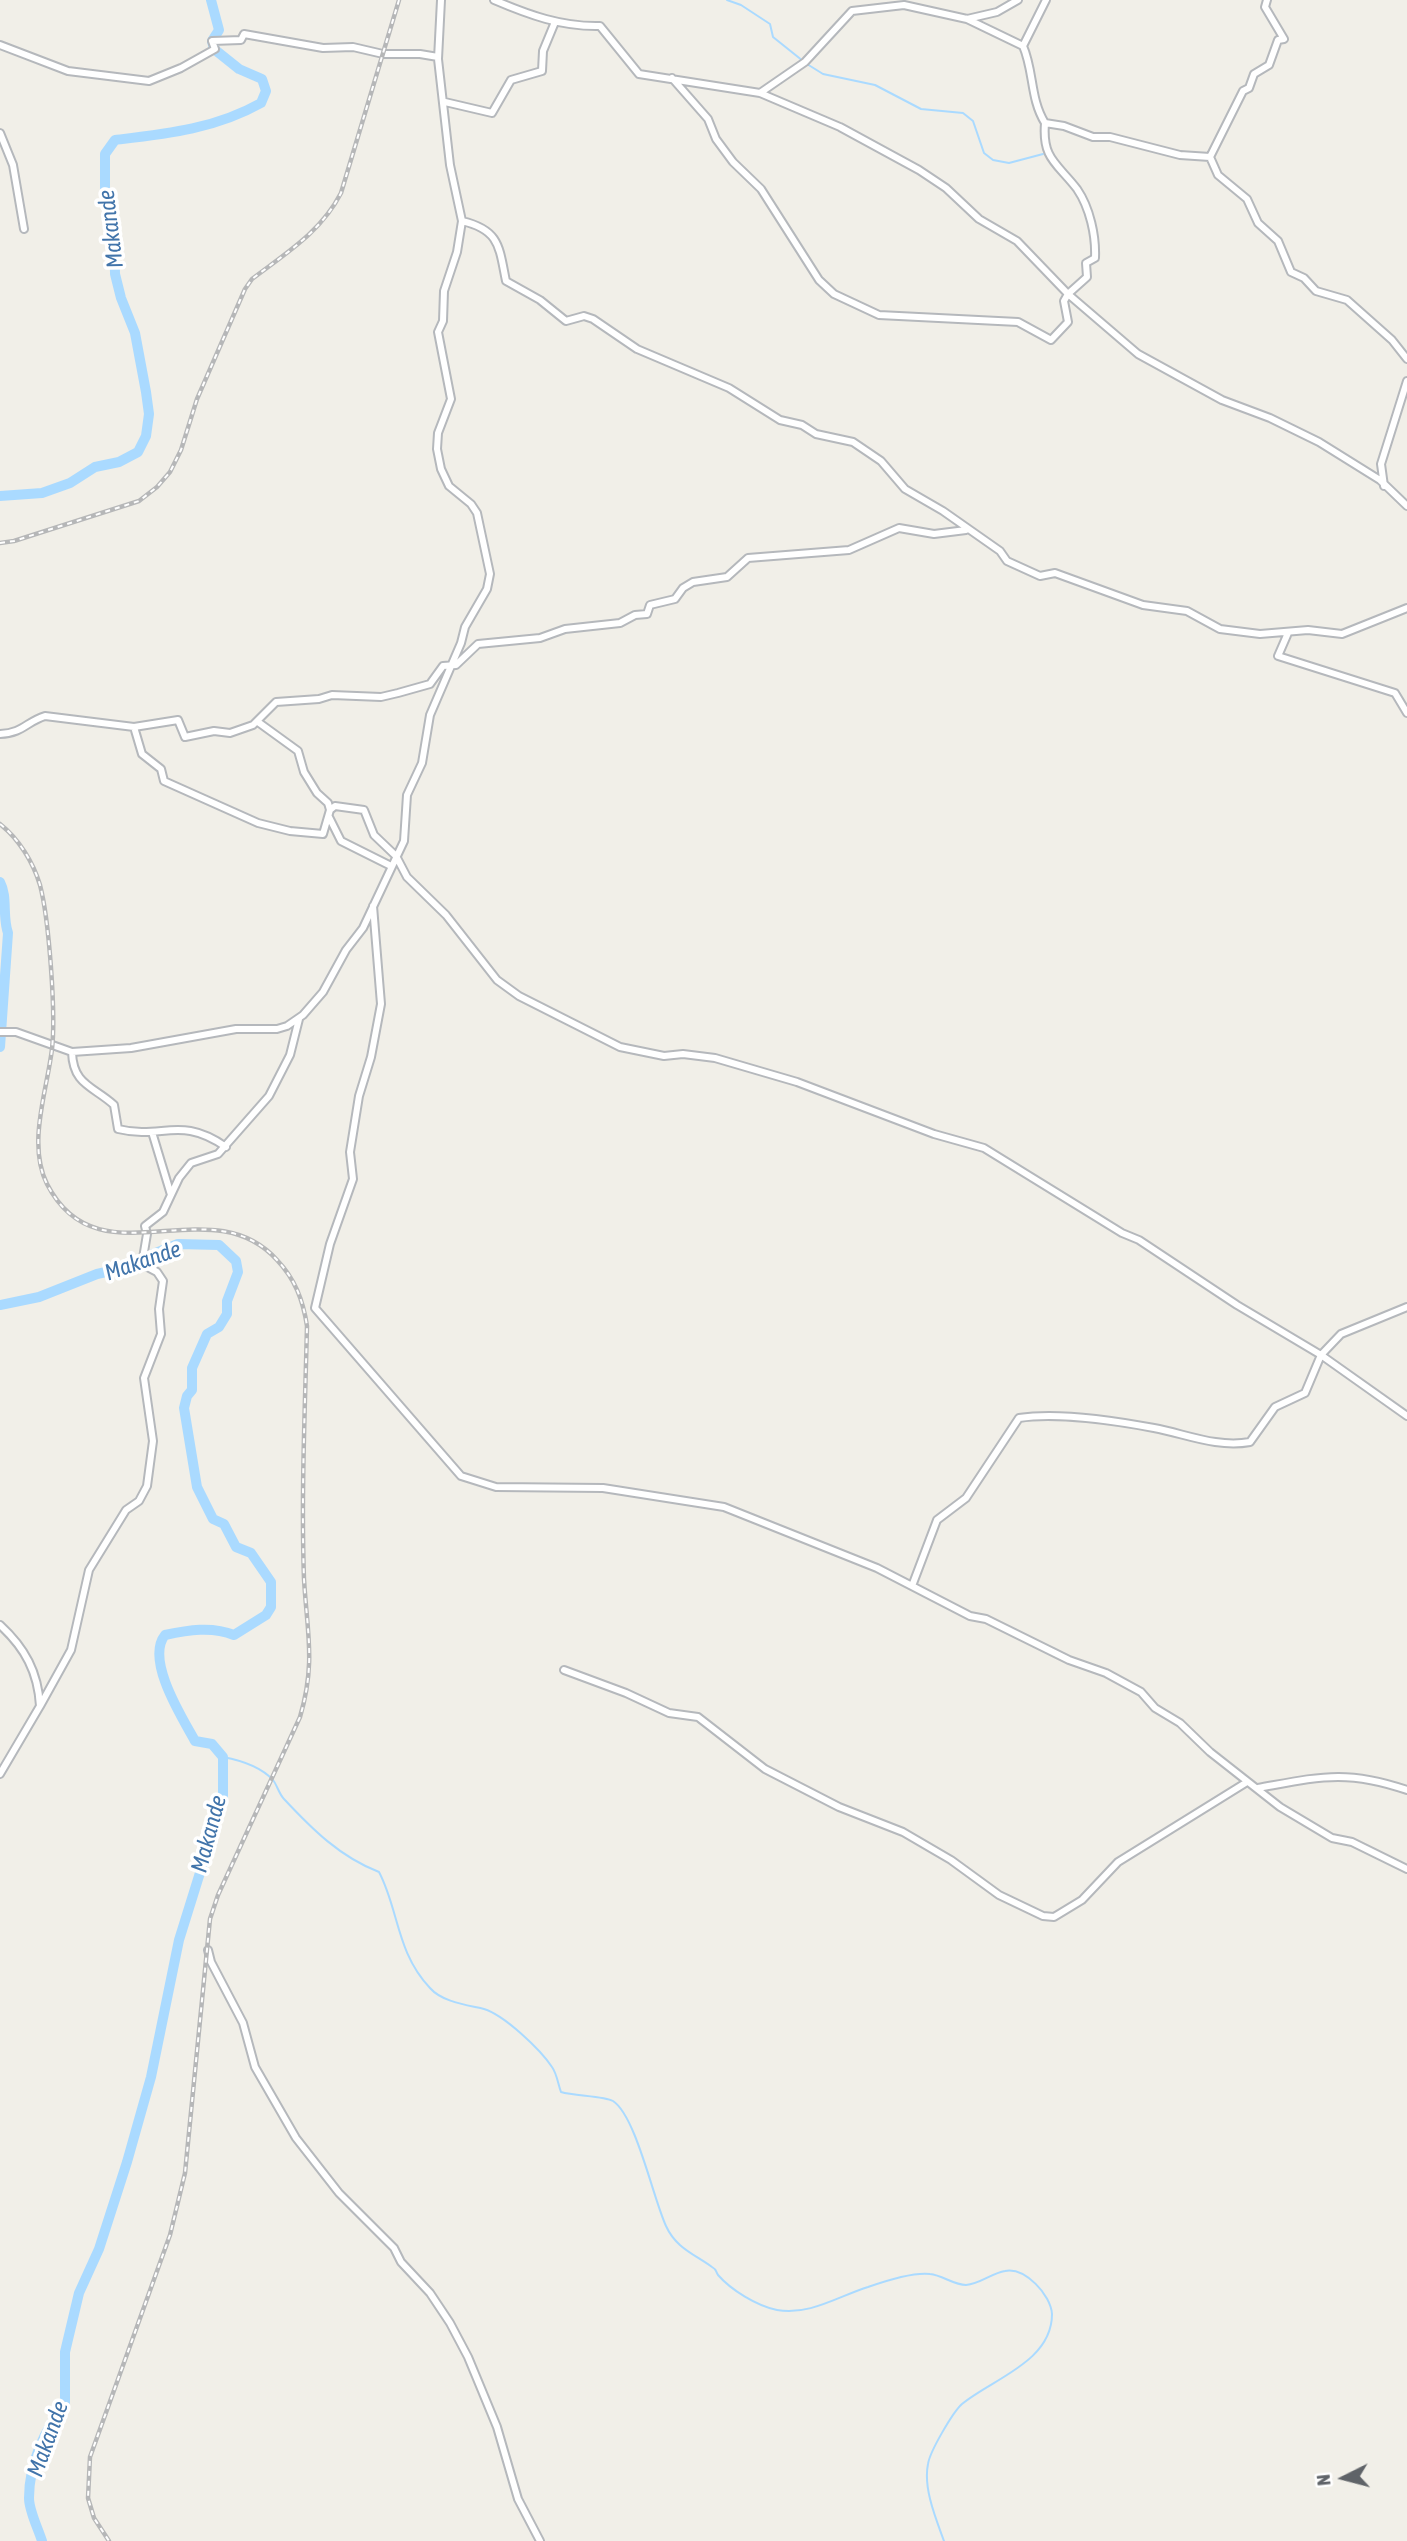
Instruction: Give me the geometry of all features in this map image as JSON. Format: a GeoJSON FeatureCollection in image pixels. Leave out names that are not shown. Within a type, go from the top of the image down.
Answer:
{"type":"FeatureCollection","features":[{"type":"Feature","properties":{"kind":"street"},"geometry":{"type":"LineString","coordinates":[[0,1032],[16,1032],[72,1052],[131,1048],[236,1029],[277,1029],[299,1019],[323,992],[373,906],[404,841],[407,794],[422,763],[430,715],[465,628],[487,589],[490,574],[477,513],[466,498],[449,486],[441,470],[437,449],[438,433],[452,399],[438,332],[443,321],[444,291],[457,252],[462,221],[450,165],[438,57],[441,0]]}},
{"type":"Feature","properties":{"kind":"street"},"geometry":{"type":"LineString","coordinates":[[494,0],[555,22],[600,26],[636,72],[760,93],[840,127],[937,182],[979,219],[1017,241],[1068,294],[1145,359],[1222,400],[1312,438],[1384,486],[1407,506]]}},
{"type":"Feature","properties":{"kind":"street"},"geometry":{"type":"LineString","coordinates":[[967,19],[997,12],[1018,0]]}},
{"type":"Feature","properties":{"kind":"street"},"geometry":{"type":"LineString","coordinates":[[1023,46],[1046,0]]}},
{"type":"Feature","properties":{"kind":"street"},"geometry":{"type":"LineString","coordinates":[[1267,0],[1265,7],[1284,39],[1278,40],[1269,65],[1254,74],[1249,88],[1243,92],[1217,137],[1210,157],[1217,175],[1247,199],[1258,222],[1278,241],[1291,272],[1304,278],[1316,291],[1347,300],[1392,340],[1407,359]]}},
{"type":"Feature","properties":{"kind":"street"},"geometry":{"type":"LineString","coordinates":[[672,78],[708,119],[716,139],[733,162],[761,190],[805,262],[834,295],[879,315],[1018,322],[1051,340],[1068,322],[1063,306],[1068,294],[1087,277],[1086,263],[1095,258],[1095,240],[1079,191],[1047,155],[1045,123],[1035,107],[1031,66],[1023,46],[967,19],[903,3],[852,11],[805,62],[791,69],[779,81],[760,93]]}},
{"type":"Feature","properties":{"kind":"street"},"geometry":{"type":"LineString","coordinates":[[445,102],[492,113],[512,80],[542,71],[543,51],[555,22]]}},
{"type":"Feature","properties":{"kind":"street"},"geometry":{"type":"LineString","coordinates":[[0,46],[68,71],[149,81],[181,68],[215,49],[212,41],[241,40],[244,34],[323,48],[353,47],[383,54],[438,57]]}},
{"type":"Feature","properties":{"kind":"street"},"geometry":{"type":"LineString","coordinates":[[1045,123],[1064,126],[1093,137],[1110,138],[1180,155],[1210,157]]}},
{"type":"Feature","properties":{"kind":"street"},"geometry":{"type":"LineString","coordinates":[[0,133],[13,165],[24,229]]}},
{"type":"Feature","properties":{"kind":"street"},"geometry":{"type":"LineString","coordinates":[[462,221],[481,226],[498,241],[506,281],[540,299],[566,321],[584,316],[593,319],[637,349],[729,388],[783,422],[802,425],[816,434],[853,442],[881,461],[905,489],[943,511],[966,530],[1000,551],[1007,561],[1040,576],[1055,573],[1143,605],[1187,611],[1220,629],[1260,634],[1308,631],[1342,634],[1407,608]]}},
{"type":"Feature","properties":{"kind":"street"},"geometry":{"type":"LineString","coordinates":[[1384,486],[1381,464],[1407,381]]}},
{"type":"Feature","properties":{"kind":"street"},"geometry":{"type":"LineString","coordinates":[[0,734],[25,729],[33,719],[44,716],[134,727],[178,720],[182,735],[186,737],[214,730],[230,733],[258,722],[276,702],[319,699],[332,695],[382,697],[429,684],[443,666],[458,663],[478,644],[540,638],[565,629],[620,623],[635,615],[645,615],[650,605],[669,602],[693,582],[727,577],[748,558],[849,550],[899,528],[934,534],[966,530]]}},
{"type":"Feature","properties":{"kind":"street"},"geometry":{"type":"LineString","coordinates":[[1287,632],[1278,656],[1395,693],[1407,713]]}},
{"type":"Feature","properties":{"kind":"street"},"geometry":{"type":"LineString","coordinates":[[258,722],[298,751],[306,776],[317,793],[328,803],[329,814],[341,841],[391,866]]}},
{"type":"Feature","properties":{"kind":"street"},"geometry":{"type":"LineString","coordinates":[[134,727],[143,755],[161,769],[164,781],[258,823],[289,831],[323,834],[329,814],[337,804],[364,810],[374,835],[396,856],[407,877],[446,915],[498,980],[549,1012],[620,1047],[664,1056],[683,1054],[715,1058],[811,1087],[934,1134],[984,1148],[1122,1233],[1139,1240],[1237,1305],[1321,1355],[1407,1416]]}},
{"type":"Feature","properties":{"kind":"street"},"geometry":{"type":"LineString","coordinates":[[373,906],[381,1004],[350,1152],[354,1176],[330,1244],[314,1302],[317,1312],[363,1362],[381,1387],[418,1423],[447,1463],[468,1480],[501,1488],[603,1488],[724,1507],[912,1586],[970,1616],[986,1619],[1059,1655],[1106,1673],[1141,1692],[1155,1708],[1180,1723],[1247,1783],[1258,1788],[1273,1802],[1315,1828],[1369,1849],[1407,1869]]}},
{"type":"Feature","properties":{"kind":"street"},"geometry":{"type":"LineString","coordinates":[[0,1774],[72,1650],[89,1570],[125,1510],[142,1497],[149,1478],[153,1441],[144,1378],[161,1334],[159,1316],[163,1281],[157,1272],[142,1264],[148,1234],[145,1227],[163,1212],[170,1195],[192,1162],[212,1158],[226,1147],[269,1096],[280,1079],[299,1019]]}},
{"type":"Feature","properties":{"kind":"street"},"geometry":{"type":"LineString","coordinates":[[72,1052],[73,1066],[79,1078],[114,1105],[117,1128],[152,1132],[191,1129],[226,1147]]}},
{"type":"Feature","properties":{"kind":"street"},"geometry":{"type":"LineString","coordinates":[[152,1132],[170,1195]]}},
{"type":"Feature","properties":{"kind":"street"},"geometry":{"type":"LineString","coordinates":[[912,1586],[937,1520],[966,1498],[1019,1418],[1046,1416],[1137,1425],[1223,1444],[1250,1442],[1275,1407],[1305,1393],[1321,1355],[1346,1330],[1381,1320],[1407,1307]]}},
{"type":"Feature","properties":{"kind":"street"},"geometry":{"type":"LineString","coordinates":[[0,1625],[26,1654],[32,1667],[40,1706]]}},
{"type":"Feature","properties":{"kind":"street"},"geometry":{"type":"LineString","coordinates":[[564,1670],[626,1693],[668,1713],[698,1717],[765,1769],[830,1803],[903,1832],[951,1860],[999,1895],[1043,1916],[1054,1917],[1082,1900],[1118,1862],[1247,1783]]}},
{"type":"Feature","properties":{"kind":"street"},"geometry":{"type":"LineString","coordinates":[[1258,1788],[1331,1774],[1364,1776],[1407,1790]]}},
{"type":"Feature","properties":{"kind":"street"},"geometry":{"type":"LineString","coordinates":[[208,1950],[211,1962],[237,2007],[255,2067],[296,2137],[339,2193],[394,2248],[401,2262],[430,2293],[450,2322],[497,2427],[518,2499],[540,2541]]}},
{"type":"Feature","properties":{"kind":"waterway","name":"Makande"},"geometry":{"type":"LineString","coordinates":[[0,496],[42,493],[70,483],[95,467],[119,462],[138,452],[146,436],[149,414],[135,333],[115,274],[114,218],[105,190],[105,154],[115,140],[208,125],[261,103],[266,91],[262,79],[239,69],[214,49],[212,41],[219,30],[211,0]]}},
{"type":"Feature","properties":{"kind":"waterway"},"geometry":{"type":"LineString","coordinates":[[727,0],[741,5],[770,24],[773,37],[803,61]]}},
{"type":"Feature","properties":{"kind":"waterway"},"geometry":{"type":"LineString","coordinates":[[807,64],[823,74],[875,85],[921,109],[963,113],[973,121],[984,153],[993,160],[1009,163],[1043,154]]}},
{"type":"Feature","properties":{"kind":"waterway","name":"Makande"},"geometry":{"type":"LineString","coordinates":[[0,882],[8,933],[0,1047]]}},
{"type":"Feature","properties":{"kind":"waterway","name":"Makande"},"geometry":{"type":"LineString","coordinates":[[0,1305],[39,1297],[97,1274],[142,1264],[151,1255],[178,1244],[219,1245],[236,1261],[238,1272],[227,1301],[227,1314],[219,1327],[207,1334],[192,1368],[192,1390],[187,1396],[184,1408],[197,1487],[213,1519],[224,1524],[236,1547],[251,1553],[271,1582],[271,1607],[266,1615],[234,1635],[209,1630],[182,1632],[165,1635],[160,1646],[160,1659],[168,1689],[195,1741],[212,1744],[223,1757],[223,1799],[179,1940],[151,2077],[127,2162],[99,2249],[79,2293],[65,2352],[65,2405],[44,2436],[35,2460],[29,2503],[42,2541]]}},
{"type":"Feature","properties":{"kind":"waterway"},"geometry":{"type":"LineString","coordinates":[[223,1757],[250,1765],[268,1775],[284,1799],[316,1831],[339,1850],[379,1872],[410,1960],[435,1993],[455,2002],[492,2012],[511,2025],[552,2067],[561,2092],[613,2101],[629,2123],[670,2234],[686,2250],[715,2269],[723,2281],[737,2292],[761,2305],[789,2311],[812,2308],[882,2282],[916,2274],[934,2275],[966,2285],[1000,2272],[1013,2271],[1021,2273],[1036,2284],[1047,2299],[1052,2314],[1049,2331],[1042,2345],[1018,2368],[962,2404],[942,2432],[930,2458],[927,2483],[944,2541]]}},
{"type":"Feature","properties":{"kind":"railway"},"geometry":{"type":"LineString","coordinates":[[0,543],[14,541],[139,501],[170,472],[181,450],[197,399],[245,289],[252,279],[313,230],[341,193],[399,0]]}},
{"type":"Feature","properties":{"kind":"railway"},"geometry":{"type":"LineString","coordinates":[[0,824],[19,844],[33,868],[40,885],[49,942],[53,1033],[38,1135],[41,1168],[47,1184],[69,1213],[95,1228],[125,1233],[220,1231],[250,1239],[277,1260],[289,1275],[303,1307],[307,1326],[303,1516],[308,1680],[300,1717],[218,1895],[210,1919],[185,2173],[170,2235],[90,2457],[88,2498],[94,2518],[109,2541]]}}]}
